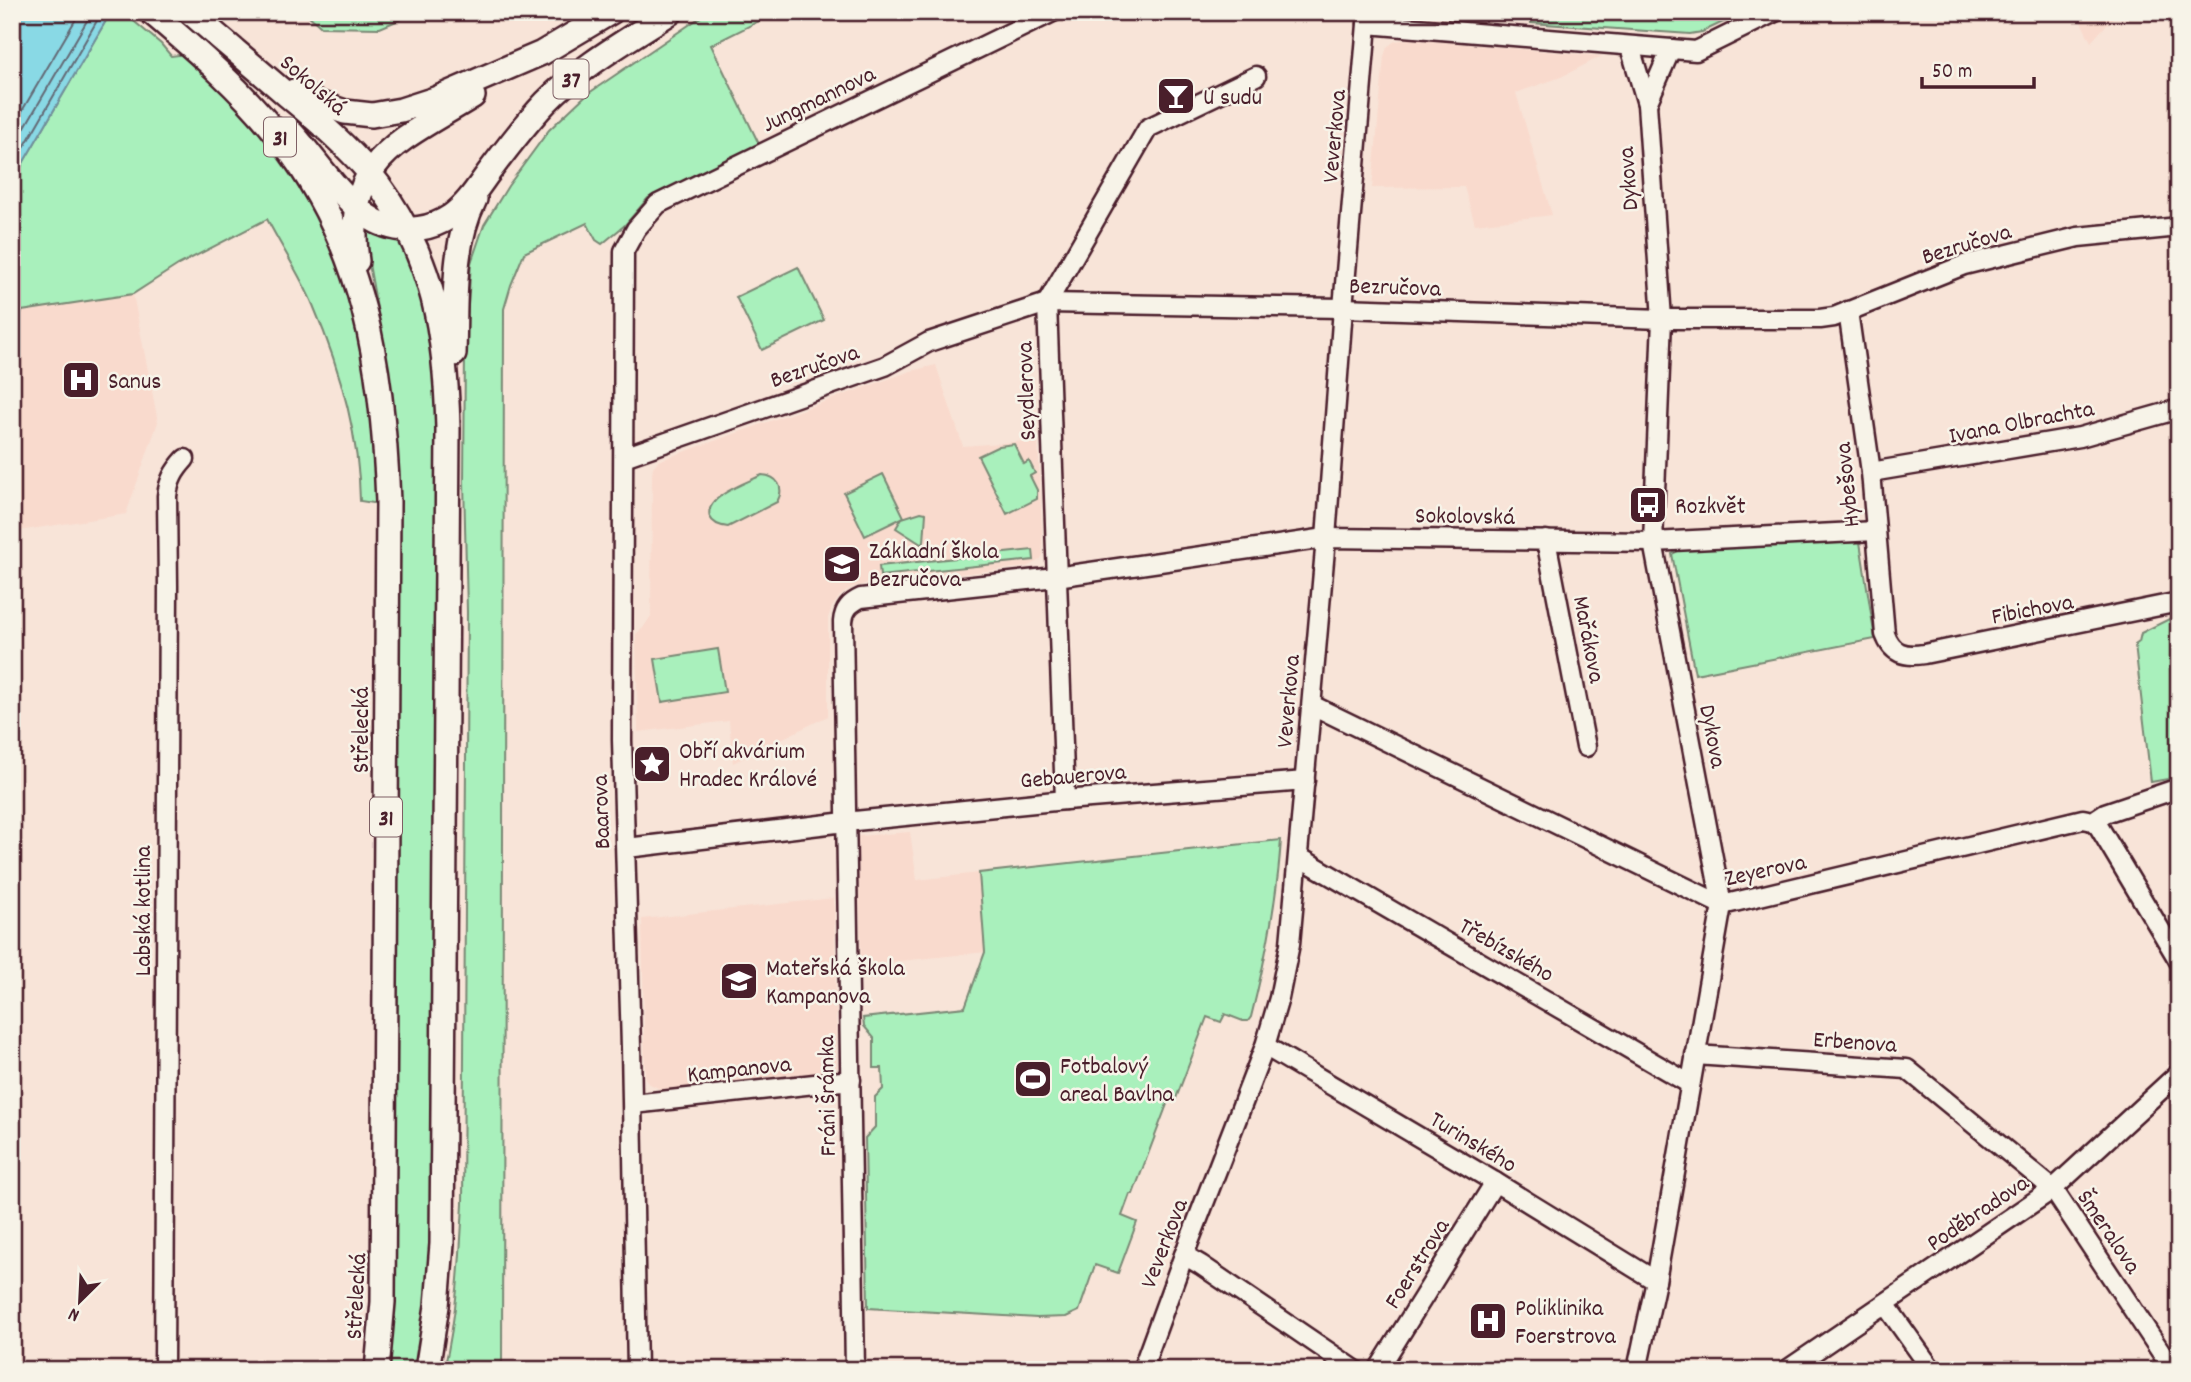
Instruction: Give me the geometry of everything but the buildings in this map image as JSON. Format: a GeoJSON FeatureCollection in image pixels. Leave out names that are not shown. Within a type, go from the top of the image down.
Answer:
{"type":"FeatureCollection","features":[{"type":"Feature","properties":{"kind":"main road","name":"Sokolská"},"geometry":{"type":"LineString","coordinates":[[190,12],[338,140],[369,173]]}},
{"type":"Feature","properties":{"kind":"main road","name":"37"},"geometry":{"type":"LineString","coordinates":[[542,53],[611,12]]}},
{"type":"Feature","properties":{"kind":"main road","name":"37"},"geometry":{"type":"LineString","coordinates":[[492,169],[546,102],[579,72],[671,12]]}},
{"type":"Feature","properties":{"kind":"main road","name":"31"},"geometry":{"type":"LineString","coordinates":[[153,14],[210,62]]}},
{"type":"Feature","properties":{"kind":"main road"},"geometry":{"type":"LineString","coordinates":[[237,52],[284,86],[315,102],[345,112],[372,114],[401,110],[435,99],[542,53]]}},
{"type":"Feature","properties":{"kind":"main road"},"geometry":{"type":"LineString","coordinates":[[371,333],[355,243],[356,208],[369,173],[385,153],[402,139],[542,53]]}},
{"type":"Feature","properties":{"kind":"main road"},"geometry":{"type":"LineString","coordinates":[[210,62],[283,123],[356,208],[386,226],[406,229],[430,226],[453,215],[492,169]]}},
{"type":"Feature","properties":{"kind":"main road","name":"Střelecká"},"geometry":{"type":"LineString","coordinates":[[210,62],[279,136],[309,179],[333,225],[345,250],[371,333],[383,416],[388,502],[383,1288],[377,1370]]}},
{"type":"Feature","properties":{"kind":"main road"},"geometry":{"type":"LineString","coordinates":[[448,429],[461,236],[471,206],[492,169]]}},
{"type":"Feature","properties":{"kind":"main road","name":"31"},"geometry":{"type":"LineString","coordinates":[[369,173],[406,229],[426,274],[438,319],[446,375],[448,429],[442,1244],[437,1306],[427,1370]]}},
{"type":"Feature","properties":{"kind":"street","name":"Jungmannova"},"geometry":{"type":"LineString","coordinates":[[624,251],[636,229],[658,204],[1054,12]]}},
{"type":"Feature","properties":{"kind":"street"},"geometry":{"type":"LineString","coordinates":[[1367,18],[1630,47],[1696,51],[1774,12]]}},
{"type":"Feature","properties":{"kind":"street","name":"Veverkova"},"geometry":{"type":"LineString","coordinates":[[1142,1370],[1265,1046],[1279,998],[1290,944],[1326,538],[1367,18]]}},
{"type":"Feature","properties":{"kind":"street","name":"Dykova"},"geometry":{"type":"LineString","coordinates":[[1630,47],[1647,104],[1662,319],[1653,542],[1722,905],[1656,1282],[1637,1370]]}},
{"type":"Feature","properties":{"kind":"street","name":"Dykova"},"geometry":{"type":"LineString","coordinates":[[1647,104],[1671,49]]}},
{"type":"Feature","properties":{"kind":"street"},"geometry":{"type":"LineString","coordinates":[[1047,303],[1148,128],[1256,76]]}},
{"type":"Feature","properties":{"kind":"street","name":"Bezručova"},"geometry":{"type":"LineString","coordinates":[[624,457],[885,366],[929,342],[1047,303],[1343,308],[1662,319],[1820,319],[1848,312],[1964,265],[2078,237],[2179,227]]}},
{"type":"Feature","properties":{"kind":"street","name":"Baarova"},"geometry":{"type":"LineString","coordinates":[[624,251],[622,727],[638,1370]]}},
{"type":"Feature","properties":{"kind":"street","name":"Seydlerova"},"geometry":{"type":"LineString","coordinates":[[1047,303],[1065,800]]}},
{"type":"Feature","properties":{"kind":"street","name":"Hybešova"},"geometry":{"type":"LineString","coordinates":[[1848,312],[1871,472],[1885,634],[1895,651]]}},
{"type":"Feature","properties":{"kind":"street","name":"Ivana Olbrachta"},"geometry":{"type":"LineString","coordinates":[[1871,472],[2080,436],[2179,409]]}},
{"type":"Feature","properties":{"kind":"street","name":"Labská kotlina"},"geometry":{"type":"LineString","coordinates":[[164,1370],[167,496],[168,484],[174,471],[185,459]]}},
{"type":"Feature","properties":{"kind":"street","name":"Sokolovská"},"geometry":{"type":"LineString","coordinates":[[1056,577],[1326,538],[1653,542],[1876,531]]}},
{"type":"Feature","properties":{"kind":"street","name":"Mařákova"},"geometry":{"type":"LineString","coordinates":[[1546,540],[1586,747]]}},
{"type":"Feature","properties":{"kind":"street"},"geometry":{"type":"LineString","coordinates":[[845,822],[843,622],[849,606],[861,598],[1056,577]]}},
{"type":"Feature","properties":{"kind":"street","name":"Fibichova"},"geometry":{"type":"LineString","coordinates":[[1895,651],[1906,655],[1924,654],[2179,602]]}},
{"type":"Feature","properties":{"kind":"street","name":"Zeyerova"},"geometry":{"type":"LineString","coordinates":[[1312,705],[1722,905],[2083,818],[2092,821],[2105,813],[2176,789]]}},
{"type":"Feature","properties":{"kind":"street","name":"Gebauerova"},"geometry":{"type":"LineString","coordinates":[[626,848],[845,822],[1305,780]]}},
{"type":"Feature","properties":{"kind":"street"},"geometry":{"type":"LineString","coordinates":[[2092,821],[2099,827],[2179,961]]}},
{"type":"Feature","properties":{"kind":"street","name":"Fráni Šrámka"},"geometry":{"type":"LineString","coordinates":[[845,822],[855,1370]]}},
{"type":"Feature","properties":{"kind":"street","name":"Třebízského"},"geometry":{"type":"LineString","coordinates":[[1299,857],[1690,1084]]}},
{"type":"Feature","properties":{"kind":"street","name":"Turinského"},"geometry":{"type":"LineString","coordinates":[[1265,1046],[1495,1182],[1656,1282]]}},
{"type":"Feature","properties":{"kind":"street","name":"Erbenova"},"geometry":{"type":"LineString","coordinates":[[1695,1055],[1907,1069],[2053,1189]]}},
{"type":"Feature","properties":{"kind":"street","name":"Poděbradova"},"geometry":{"type":"LineString","coordinates":[[1787,1370],[2053,1189],[2179,1073]]}},
{"type":"Feature","properties":{"kind":"street","name":"Kampanova"},"geometry":{"type":"LineString","coordinates":[[633,1104],[851,1080]]}},
{"type":"Feature","properties":{"kind":"street","name":"Foerstrova"},"geometry":{"type":"LineString","coordinates":[[1378,1370],[1495,1182]]}},
{"type":"Feature","properties":{"kind":"street","name":"Šmeralova"},"geometry":{"type":"LineString","coordinates":[[2053,1189],[2173,1370]]}},
{"type":"Feature","properties":{"kind":"street"},"geometry":{"type":"LineString","coordinates":[[1184,1255],[1355,1370]]}},
{"type":"Feature","properties":{"kind":"street"},"geometry":{"type":"LineString","coordinates":[[1885,1304],[1931,1370]]}},
{"type":"Feature","properties":{"kind":"shaded area"},"geometry":{"type":"Polygon","coordinates":[[[2076,12],[2118,12],[2091,42],[2076,12]]]}},
{"type":"Feature","properties":{"kind":"shaded area"},"geometry":{"type":"Polygon","coordinates":[[[1408,39],[1602,56],[1561,77],[1516,93],[1552,215],[1475,224],[1464,187],[1372,188],[1384,56],[1387,47],[1395,41],[1408,39]]]}},
{"type":"Feature","properties":{"kind":"shaded area","name":"Sanus"},"geometry":{"type":"Polygon","coordinates":[[[133,294],[158,422],[126,514],[12,532],[12,338],[22,311],[133,294]]]}},
{"type":"Feature","properties":{"kind":"shaded area","name":"Základní škola Bezručova"},"geometry":{"type":"Polygon","coordinates":[[[936,365],[963,446],[1038,440],[1043,555],[1040,560],[1026,567],[865,584],[851,588],[840,596],[828,618],[828,716],[733,763],[729,721],[638,732],[636,634],[651,616],[653,467],[658,461],[911,371],[936,365]]]}},
{"type":"Feature","properties":{"kind":"shaded area"},"geometry":{"type":"Polygon","coordinates":[[[910,832],[917,880],[979,873],[986,952],[861,965],[858,836],[910,832]]]}},
{"type":"Feature","properties":{"kind":"shaded area","name":"Mateřská škola Kampanova"},"geometry":{"type":"Polygon","coordinates":[[[834,898],[837,1068],[662,1090],[648,1083],[645,1078],[642,919],[834,898]]]}},
{"type":"Feature","properties":{"kind":"green space"},"geometry":{"type":"Polygon","coordinates":[[[111,12],[123,12],[171,56],[187,54],[244,114],[270,146],[315,214],[348,289],[359,330],[369,395],[380,504],[360,501],[352,426],[339,376],[308,294],[267,219],[178,265],[133,294],[22,311],[12,338],[12,182],[111,12]]]}},
{"type":"Feature","properties":{"kind":"green space"},"geometry":{"type":"Polygon","coordinates":[[[305,12],[418,12],[380,28],[321,27],[305,12]]]}},
{"type":"Feature","properties":{"kind":"green space"},"geometry":{"type":"Polygon","coordinates":[[[708,12],[777,12],[711,45],[759,144],[648,198],[625,225],[602,244],[596,240],[587,223],[524,253],[504,309],[502,1370],[444,1370],[455,1308],[463,1204],[467,612],[465,348],[471,263],[484,225],[508,186],[549,130],[586,95],[708,12]]]}},
{"type":"Feature","properties":{"kind":"green space"},"geometry":{"type":"Polygon","coordinates":[[[1532,12],[1740,14],[1702,32],[1690,34],[1531,23],[1532,12]]]}},
{"type":"Feature","properties":{"kind":"green space"},"geometry":{"type":"Polygon","coordinates":[[[365,228],[384,237],[399,239],[410,264],[424,303],[433,343],[438,409],[432,1234],[426,1312],[416,1370],[387,1370],[391,1344],[393,1275],[397,485],[395,425],[389,376],[365,228]]]}},
{"type":"Feature","properties":{"kind":"green space"},"geometry":{"type":"Polygon","coordinates":[[[798,267],[824,320],[762,350],[736,297],[798,267]]]}},
{"type":"Feature","properties":{"kind":"green space"},"geometry":{"type":"Polygon","coordinates":[[[1014,444],[1024,464],[1029,461],[1035,473],[1030,476],[1037,490],[1037,499],[1007,514],[978,456],[999,446],[1014,444]]]}},
{"type":"Feature","properties":{"kind":"green space"},"geometry":{"type":"Polygon","coordinates":[[[883,474],[904,517],[865,536],[844,493],[883,474]]]}},
{"type":"Feature","properties":{"kind":"green space"},"geometry":{"type":"Polygon","coordinates":[[[762,475],[776,480],[780,488],[777,502],[728,527],[713,521],[710,510],[713,503],[738,486],[762,475]]]}},
{"type":"Feature","properties":{"kind":"green space"},"geometry":{"type":"Polygon","coordinates":[[[926,513],[924,542],[921,544],[896,528],[902,518],[926,513]]]}},
{"type":"Feature","properties":{"kind":"green space"},"geometry":{"type":"Polygon","coordinates":[[[1860,542],[1875,639],[1695,674],[1672,554],[1683,548],[1860,542]]]}},
{"type":"Feature","properties":{"kind":"green space"},"geometry":{"type":"Polygon","coordinates":[[[1033,550],[1034,560],[880,576],[879,566],[1033,550]]]}},
{"type":"Feature","properties":{"kind":"green space"},"geometry":{"type":"Polygon","coordinates":[[[2179,614],[2179,777],[2151,782],[2135,645],[2139,642],[2141,633],[2179,614]]]}},
{"type":"Feature","properties":{"kind":"green space"},"geometry":{"type":"Polygon","coordinates":[[[718,649],[725,692],[662,702],[655,659],[718,649]]]}},
{"type":"Feature","properties":{"kind":"green space","name":"Fotbalový areal Bavlna"},"geometry":{"type":"Polygon","coordinates":[[[1281,840],[1270,929],[1251,1017],[1248,1021],[1243,1021],[1225,1014],[1221,1022],[1207,1017],[1175,1101],[1169,1099],[1122,1216],[1137,1222],[1118,1273],[1095,1265],[1079,1311],[1066,1317],[1037,1318],[868,1308],[865,1138],[875,1127],[875,1097],[883,1089],[882,1068],[874,1068],[874,1038],[864,1026],[863,1018],[965,1007],[985,952],[979,873],[1281,840]]]}},
{"type":"Feature","properties":{"kind":"water"},"geometry":{"type":"Polygon","coordinates":[[[12,12],[111,12],[12,182],[12,12]]]}},
{"type":"Feature","properties":{"kind":"place","name":"U sudu"},"geometry":{"type":"Point","coordinates":[1176,96]}},
{"type":"Feature","properties":{"kind":"place","name":"Sanus"},"geometry":{"type":"Point","coordinates":[81,380]}},
{"type":"Feature","properties":{"kind":"place","name":"Rozkvět"},"geometry":{"type":"Point","coordinates":[1648,505]}},
{"type":"Feature","properties":{"kind":"place","name":"Základní škola Bezručova"},"geometry":{"type":"Point","coordinates":[842,564]}},
{"type":"Feature","properties":{"kind":"place","name":"Obří akvárium Hradec Králové"},"geometry":{"type":"Point","coordinates":[652,764]}},
{"type":"Feature","properties":{"kind":"place","name":"Mateřská škola Kampanova"},"geometry":{"type":"Point","coordinates":[739,981]}},
{"type":"Feature","properties":{"kind":"place","name":"Fotbalový areal Bavlna"},"geometry":{"type":"Point","coordinates":[1033,1079]}},
{"type":"Feature","properties":{"kind":"place","name":"Poliklinika Foerstrova"},"geometry":{"type":"Point","coordinates":[1488,1321]}}]}
